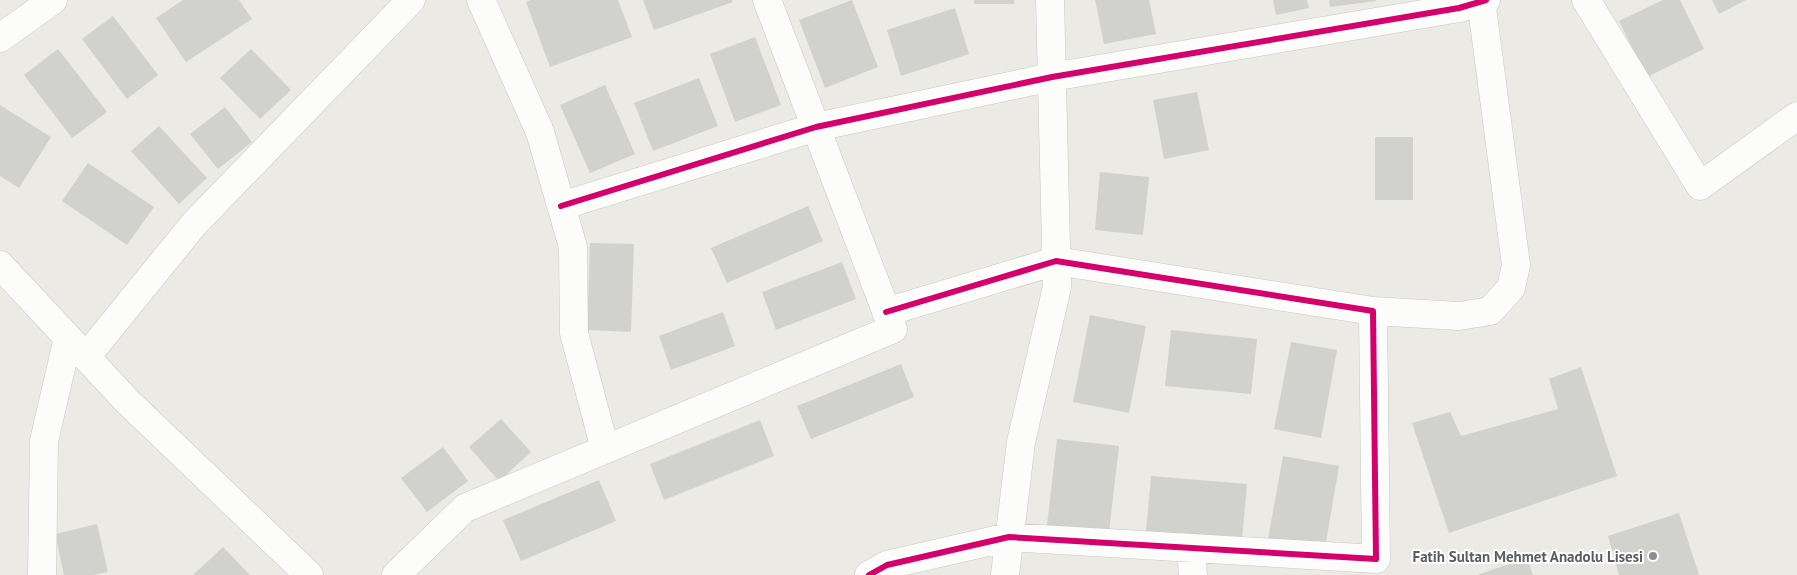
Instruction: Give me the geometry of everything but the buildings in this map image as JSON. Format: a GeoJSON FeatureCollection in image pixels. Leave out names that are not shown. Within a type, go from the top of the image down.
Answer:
{"type":"FeatureCollection","features":[{"type":"Feature","properties":{"kind":"street"},"geometry":{"type":"LineString","coordinates":[[0,38],[52,0]]}},
{"type":"Feature","properties":{"kind":"street"},"geometry":{"type":"LineString","coordinates":[[42,575],[44,441],[77,347],[411,0]]}},
{"type":"Feature","properties":{"kind":"street"},"geometry":{"type":"LineString","coordinates":[[481,0],[540,132],[562,206],[573,247],[574,333],[605,449]]}},
{"type":"Feature","properties":{"kind":"street"},"geometry":{"type":"LineString","coordinates":[[396,575],[464,508],[892,329],[767,0]]}},
{"type":"Feature","properties":{"kind":"street"},"geometry":{"type":"LineString","coordinates":[[1005,575],[1021,442],[1057,287],[1050,0]]}},
{"type":"Feature","properties":{"kind":"street"},"geometry":{"type":"LineString","coordinates":[[562,206],[816,127],[1052,77],[1459,8],[1483,0],[1516,266],[1511,288],[1490,311],[1459,316],[1373,311],[1056,261],[886,312]]}},
{"type":"Feature","properties":{"kind":"street"},"geometry":{"type":"LineString","coordinates":[[1586,0],[1700,186],[1797,116]]}},
{"type":"Feature","properties":{"kind":"street"},"geometry":{"type":"LineString","coordinates":[[0,265],[128,402],[309,575]]}},
{"type":"Feature","properties":{"kind":"street"},"geometry":{"type":"LineString","coordinates":[[869,575],[887,565],[1009,537],[1376,559],[1373,311]]}},
{"type":"Feature","properties":{"kind":"street"},"geometry":{"type":"LineString","coordinates":[[1191,548],[1193,575]]}},
{"type":"Feature","properties":{"kind":"cycle path"},"geometry":{"type":"LineString","coordinates":[[561,206],[816,127],[1052,77],[1459,8],[1486,0]]}},
{"type":"Feature","properties":{"kind":"cycle path"},"geometry":{"type":"LineString","coordinates":[[869,575],[887,565],[1009,537],[1376,559],[1373,311],[1056,261],[886,312]]}},
{"type":"Feature","properties":{"kind":"place","name":"Fatih Sultan Mehmet Anadolu Lisesi"},"geometry":{"type":"Point","coordinates":[1653,556]}}]}
